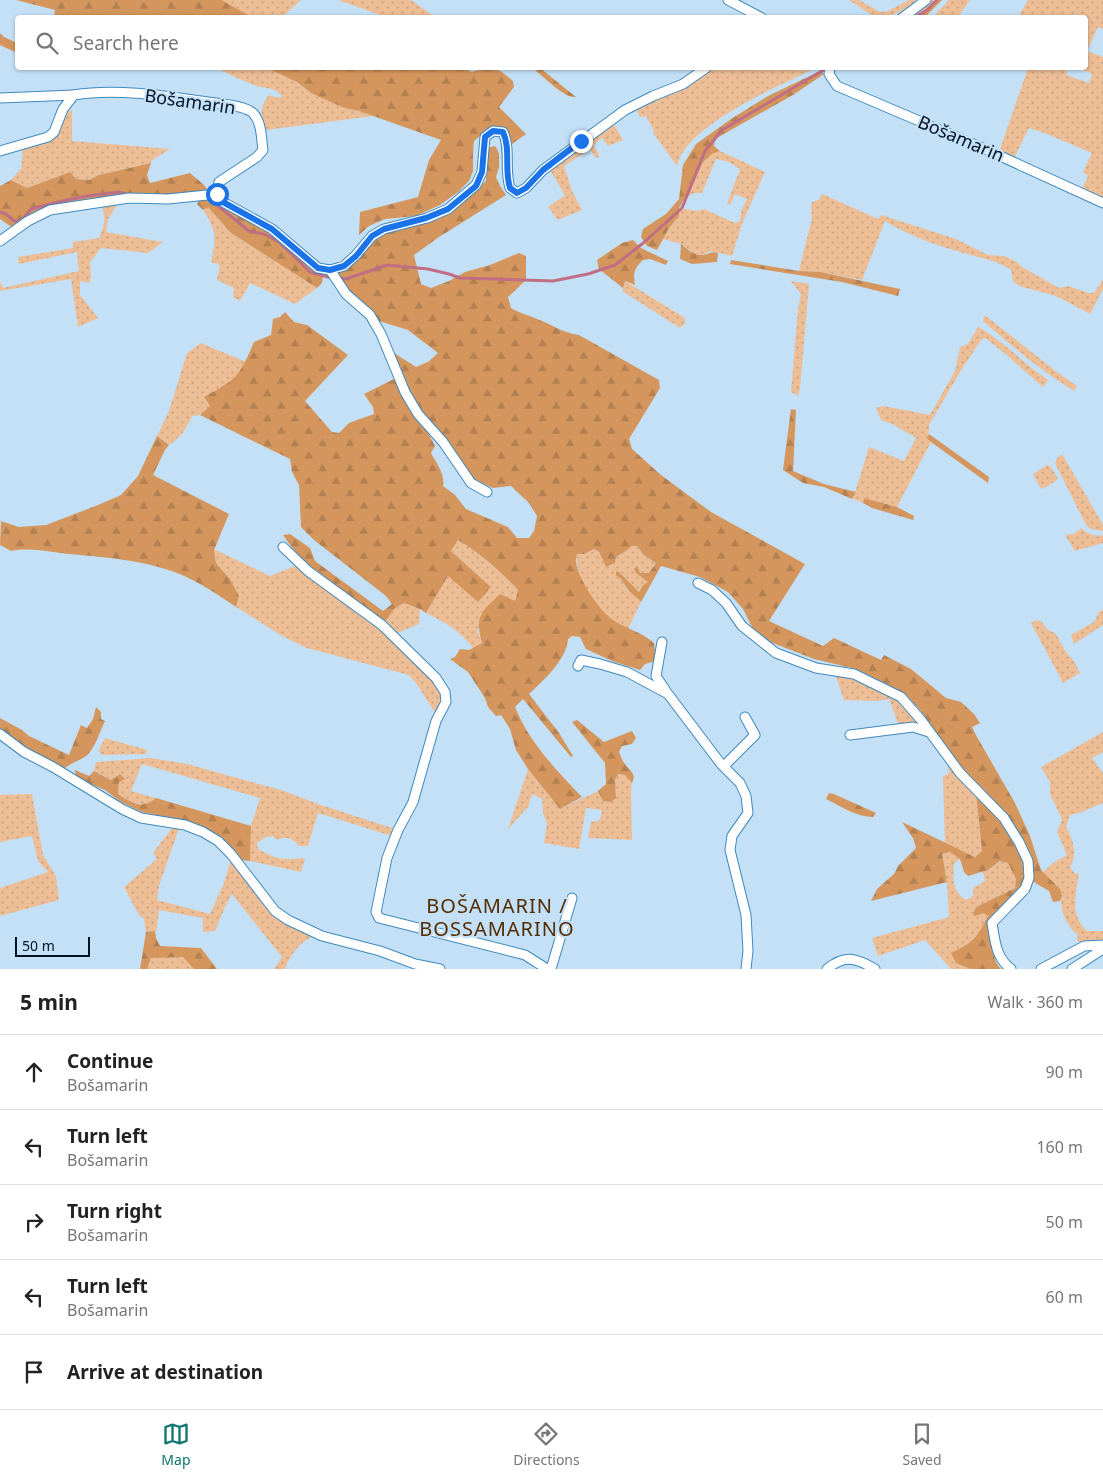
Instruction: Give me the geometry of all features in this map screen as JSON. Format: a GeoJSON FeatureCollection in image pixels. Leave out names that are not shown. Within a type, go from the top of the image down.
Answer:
{"type":"FeatureCollection","features":[{"type":"Feature","properties":{"kind":"street"},"geometry":{"type":"LineString","coordinates":[[728,0],[756,15]]}},
{"type":"Feature","properties":{"kind":"street"},"geometry":{"type":"LineString","coordinates":[[906,15],[926,0]]}},
{"type":"Feature","properties":{"kind":"street"},"geometry":{"type":"LineString","coordinates":[[0,241],[28,221],[50,210],[129,198],[168,199],[217,194],[223,202],[272,229],[318,268],[330,270],[344,266],[356,256],[372,236],[384,229],[426,218],[448,209],[476,186],[482,172],[485,137],[493,131],[503,132],[507,141],[506,176],[510,188],[517,193],[526,188],[543,170],[625,110],[683,84],[703,70]]}},
{"type":"Feature","properties":{"kind":"street","name":"Bošamarin"},"geometry":{"type":"LineString","coordinates":[[830,70],[829,74],[837,86],[985,149],[1103,203]]}},
{"type":"Feature","properties":{"kind":"street","name":"Bošamarin"},"geometry":{"type":"LineString","coordinates":[[74,95],[86,93],[154,94],[235,106],[252,112],[260,124],[262,150],[257,157],[219,182],[217,194]]}},
{"type":"Feature","properties":{"kind":"street"},"geometry":{"type":"LineString","coordinates":[[0,98],[74,95]]}},
{"type":"Feature","properties":{"kind":"street"},"geometry":{"type":"LineString","coordinates":[[0,151],[48,137],[54,132],[63,109],[74,95]]}},
{"type":"Feature","properties":{"kind":"street"},"geometry":{"type":"LineString","coordinates":[[330,270],[346,294],[370,315],[385,342],[405,392],[418,414],[443,442],[471,483],[487,492]]}},
{"type":"Feature","properties":{"kind":"street"},"geometry":{"type":"LineString","coordinates":[[283,547],[308,571],[382,625],[436,678],[445,692],[446,702],[436,721],[413,802],[398,830],[387,858],[376,912],[379,918],[525,956],[549,969],[572,898]]}},
{"type":"Feature","properties":{"kind":"street"},"geometry":{"type":"LineString","coordinates":[[698,583],[712,590],[726,603],[742,626],[776,652],[816,668],[854,674],[901,697],[960,772],[1004,818],[1028,861],[1030,878],[1025,888],[992,923],[996,948],[1003,962],[1012,969]]}},
{"type":"Feature","properties":{"kind":"street"},"geometry":{"type":"LineString","coordinates":[[662,642],[656,676],[724,766],[740,782],[746,796],[748,813],[732,836],[730,850],[746,915],[748,951],[746,969]]}},
{"type":"Feature","properties":{"kind":"street"},"geometry":{"type":"LineString","coordinates":[[578,666],[581,660],[627,672],[668,694]]}},
{"type":"Feature","properties":{"kind":"street"},"geometry":{"type":"LineString","coordinates":[[724,766],[755,736],[745,717]]}},
{"type":"Feature","properties":{"kind":"street"},"geometry":{"type":"LineString","coordinates":[[850,735],[913,727],[929,732]]}},
{"type":"Feature","properties":{"kind":"street"},"geometry":{"type":"LineString","coordinates":[[0,734],[24,752],[53,767],[122,809],[141,818],[185,825],[203,832],[218,841],[231,854],[275,910],[288,920],[322,936],[380,951],[415,964],[440,969]]}},
{"type":"Feature","properties":{"kind":"street"},"geometry":{"type":"LineString","coordinates":[[1041,969],[1084,946],[1103,945]]}},
{"type":"Feature","properties":{"kind":"street"},"geometry":{"type":"LineString","coordinates":[[1072,969],[1103,949]]}},
{"type":"Feature","properties":{"kind":"street"},"geometry":{"type":"LineString","coordinates":[[827,969],[836,962],[849,958],[865,963],[875,969]]}},
{"type":"Feature","properties":{"kind":"shaded area"},"geometry":{"type":"Polygon","coordinates":[[[222,0],[301,0],[284,15],[248,15],[222,0]]]}},
{"type":"Feature","properties":{"kind":"shaded area"},"geometry":{"type":"Polygon","coordinates":[[[338,0],[411,0],[432,15],[380,15],[338,0]]]}},
{"type":"Feature","properties":{"kind":"shaded area"},"geometry":{"type":"Polygon","coordinates":[[[849,0],[859,0],[880,12],[888,11],[909,0],[916,0],[908,7],[892,15],[872,15],[849,0]]]}},
{"type":"Feature","properties":{"kind":"shaded area"},"geometry":{"type":"Polygon","coordinates":[[[927,0],[937,0],[919,15],[909,15],[927,0]]]}},
{"type":"Feature","properties":{"kind":"shaded area"},"geometry":{"type":"Polygon","coordinates":[[[949,0],[970,0],[959,15],[935,15],[949,0]]]}},
{"type":"Feature","properties":{"kind":"shaded area"},"geometry":{"type":"Polygon","coordinates":[[[1028,0],[1103,0],[1103,29],[1098,27],[1088,49],[1088,15],[1019,15],[1028,0]]]}},
{"type":"Feature","properties":{"kind":"shaded area"},"geometry":{"type":"Polygon","coordinates":[[[1088,51],[1103,57],[1103,198],[1082,189],[1088,176],[1083,172],[1092,153],[1029,128],[1014,158],[999,152],[1027,70],[1065,70],[1067,71],[1066,75],[1089,83],[1092,74],[1082,70],[1088,70],[1088,51]]]}},
{"type":"Feature","properties":{"kind":"shaded area"},"geometry":{"type":"Polygon","coordinates":[[[220,70],[271,70],[297,82],[311,93],[344,108],[373,116],[266,130],[262,116],[263,104],[269,95],[278,98],[282,96],[273,90],[252,84],[220,70]]]}},
{"type":"Feature","properties":{"kind":"shaded area"},"geometry":{"type":"Polygon","coordinates":[[[705,70],[812,70],[736,108],[715,121],[697,136],[684,151],[677,166],[653,133],[654,131],[646,116],[640,117],[636,109],[705,70]]]}},
{"type":"Feature","properties":{"kind":"shaded area"},"geometry":{"type":"Polygon","coordinates":[[[67,111],[72,111],[72,141],[170,149],[152,160],[151,163],[99,175],[89,180],[76,179],[70,172],[27,188],[11,180],[21,169],[23,148],[40,143],[56,133],[64,121],[67,111]]]}},
{"type":"Feature","properties":{"kind":"shaded area"},"geometry":{"type":"Polygon","coordinates":[[[613,123],[623,140],[608,146],[602,138],[593,145],[599,157],[596,158],[590,149],[564,166],[572,191],[582,210],[558,220],[548,207],[565,195],[547,165],[613,123]]]}},
{"type":"Feature","properties":{"kind":"shaded area"},"geometry":{"type":"Polygon","coordinates":[[[720,151],[765,172],[742,224],[732,256],[711,251],[702,255],[695,254],[681,244],[663,239],[675,220],[679,208],[698,211],[704,209],[735,223],[740,221],[741,211],[747,199],[735,194],[730,205],[727,204],[740,169],[729,162],[716,159],[702,193],[694,193],[685,198],[703,162],[712,154],[720,151]]]}},
{"type":"Feature","properties":{"kind":"shaded area"},"geometry":{"type":"Polygon","coordinates":[[[822,194],[878,219],[881,215],[956,239],[988,255],[1004,256],[1059,288],[1068,286],[1094,293],[1103,280],[1103,289],[1090,314],[1056,296],[1019,286],[1013,281],[1011,269],[989,260],[921,239],[885,221],[862,280],[820,272],[799,271],[812,218],[812,202],[819,200],[822,194]]]}},
{"type":"Feature","properties":{"kind":"shaded area"},"geometry":{"type":"Polygon","coordinates":[[[118,203],[108,219],[106,232],[163,242],[148,253],[101,248],[90,262],[90,283],[80,281],[80,295],[98,318],[78,327],[71,279],[0,291],[0,282],[3,288],[79,271],[77,252],[19,264],[18,257],[73,248],[73,242],[99,238],[104,222],[101,205],[118,203]]]}},
{"type":"Feature","properties":{"kind":"shaded area"},"geometry":{"type":"Polygon","coordinates":[[[207,206],[231,233],[317,288],[295,304],[250,283],[240,301],[233,297],[234,288],[217,280],[220,265],[211,262],[214,235],[211,223],[203,210],[207,206]]]}},
{"type":"Feature","properties":{"kind":"shaded area"},"geometry":{"type":"Polygon","coordinates":[[[625,281],[685,318],[685,323],[680,328],[622,291],[625,281]]]}},
{"type":"Feature","properties":{"kind":"shaded area"},"geometry":{"type":"Polygon","coordinates":[[[791,281],[809,284],[798,396],[791,392],[801,294],[791,281]]]}},
{"type":"Feature","properties":{"kind":"shaded area"},"geometry":{"type":"Polygon","coordinates":[[[984,316],[1077,386],[1074,391],[1016,349],[983,321],[984,316]]]}},
{"type":"Feature","properties":{"kind":"shaded area"},"geometry":{"type":"Polygon","coordinates":[[[978,327],[997,339],[1048,380],[1043,387],[993,344],[985,338],[981,340],[929,425],[928,438],[931,442],[897,507],[864,499],[863,503],[853,499],[869,447],[904,461],[916,438],[881,420],[876,408],[883,406],[930,415],[955,371],[960,347],[968,344],[978,327]]]}},
{"type":"Feature","properties":{"kind":"shaded area"},"geometry":{"type":"Polygon","coordinates":[[[201,343],[246,362],[228,384],[204,397],[210,406],[200,415],[192,416],[183,432],[169,445],[157,436],[169,411],[187,353],[201,343]]]}},
{"type":"Feature","properties":{"kind":"shaded area"},"geometry":{"type":"Polygon","coordinates":[[[1062,454],[1103,525],[1103,531],[1091,529],[1086,525],[1055,463],[1062,454]]]}},
{"type":"Feature","properties":{"kind":"shaded area"},"geometry":{"type":"Polygon","coordinates":[[[1047,465],[1051,467],[1058,479],[1041,489],[1033,474],[1047,465]]]}},
{"type":"Feature","properties":{"kind":"shaded area"},"geometry":{"type":"Polygon","coordinates":[[[1082,528],[1086,532],[1097,536],[1103,535],[1103,543],[1075,551],[1065,535],[1074,534],[1082,528]]]}},
{"type":"Feature","properties":{"kind":"shaded area"},"geometry":{"type":"Polygon","coordinates":[[[458,539],[490,563],[518,590],[515,601],[477,629],[482,643],[473,648],[458,632],[426,613],[448,576],[491,587],[451,551],[458,539]]]}},
{"type":"Feature","properties":{"kind":"shaded area"},"geometry":{"type":"Polygon","coordinates":[[[632,546],[637,546],[644,555],[656,563],[649,573],[640,573],[634,568],[648,582],[643,585],[639,592],[620,573],[619,576],[627,590],[641,602],[628,629],[605,614],[587,590],[579,571],[577,554],[584,554],[594,549],[599,552],[606,567],[615,563],[616,557],[632,546]]]}},
{"type":"Feature","properties":{"kind":"shaded area"},"geometry":{"type":"Polygon","coordinates":[[[214,549],[270,576],[295,566],[368,618],[434,680],[440,689],[442,697],[436,714],[409,675],[307,648],[282,636],[236,607],[239,596],[230,579],[216,563],[214,549]]]}},
{"type":"Feature","properties":{"kind":"shaded area"},"geometry":{"type":"Polygon","coordinates":[[[404,603],[420,609],[419,624],[395,634],[384,623],[395,608],[404,603]]]}},
{"type":"Feature","properties":{"kind":"shaded area"},"geometry":{"type":"Polygon","coordinates":[[[1103,610],[1103,625],[1074,644],[1071,635],[1094,622],[1099,612],[1103,610]]]}},
{"type":"Feature","properties":{"kind":"shaded area"},"geometry":{"type":"Polygon","coordinates":[[[1035,620],[1041,621],[1047,629],[1056,634],[1080,673],[1063,683],[1030,621],[1032,623],[1035,620]]]}},
{"type":"Feature","properties":{"kind":"shaded area"},"geometry":{"type":"Polygon","coordinates":[[[835,674],[862,682],[888,693],[905,706],[919,722],[917,724],[899,726],[889,699],[876,701],[844,700],[835,674]]]}},
{"type":"Feature","properties":{"kind":"shaded area"},"geometry":{"type":"Polygon","coordinates":[[[1103,732],[1103,752],[1092,758],[1103,773],[1103,803],[1070,815],[1066,826],[1074,846],[1074,857],[1070,867],[1075,874],[1079,873],[1075,897],[1078,918],[1087,931],[1103,931],[1103,940],[1081,943],[1077,941],[1078,935],[1071,928],[1065,917],[1061,905],[1062,896],[1060,890],[1043,872],[1053,863],[1067,855],[1057,832],[1062,819],[1050,794],[1050,782],[1041,767],[1103,732]]]}},
{"type":"Feature","properties":{"kind":"shaded area"},"geometry":{"type":"Polygon","coordinates":[[[105,738],[147,750],[146,754],[100,754],[99,750],[105,738]]]}},
{"type":"Feature","properties":{"kind":"shaded area"},"geometry":{"type":"Polygon","coordinates":[[[151,758],[187,764],[284,791],[392,828],[392,836],[318,813],[308,846],[299,846],[289,838],[277,840],[273,836],[266,837],[257,843],[258,849],[276,857],[286,859],[305,858],[301,872],[250,861],[251,826],[260,798],[142,764],[131,791],[156,798],[146,804],[137,804],[118,794],[119,774],[112,780],[94,771],[96,762],[151,758]]]}},
{"type":"Feature","properties":{"kind":"shaded area"},"geometry":{"type":"Polygon","coordinates":[[[948,765],[976,794],[982,851],[976,857],[945,844],[943,776],[949,774],[948,765]]]}},
{"type":"Feature","properties":{"kind":"shaded area"},"geometry":{"type":"Polygon","coordinates":[[[528,769],[560,809],[598,791],[603,801],[616,798],[615,780],[618,774],[625,775],[632,783],[632,840],[588,838],[591,822],[600,820],[602,810],[586,808],[579,849],[544,843],[547,824],[543,813],[542,799],[532,794],[528,807],[508,829],[528,769]]]}},
{"type":"Feature","properties":{"kind":"shaded area"},"geometry":{"type":"Polygon","coordinates":[[[32,794],[43,855],[56,876],[59,900],[0,916],[0,888],[48,872],[38,861],[32,836],[0,842],[0,795],[32,794]]]}},
{"type":"Feature","properties":{"kind":"shaded area"},"geometry":{"type":"Polygon","coordinates":[[[172,828],[179,828],[159,886],[157,900],[210,914],[224,883],[231,859],[273,915],[314,935],[296,949],[285,969],[274,969],[282,957],[232,894],[215,931],[203,932],[203,918],[159,910],[156,933],[155,931],[146,932],[144,919],[139,915],[124,887],[157,859],[153,853],[172,828]]]}},
{"type":"Feature","properties":{"kind":"shaded area"},"geometry":{"type":"Polygon","coordinates":[[[950,852],[960,859],[954,864],[954,880],[958,893],[966,900],[973,896],[973,888],[985,881],[983,872],[1001,861],[1008,863],[1016,879],[1015,888],[976,907],[988,916],[981,930],[956,963],[970,969],[951,969],[925,940],[878,956],[872,938],[949,917],[947,882],[941,854],[950,852]]]}},
{"type":"Feature","properties":{"kind":"shaded area"},"geometry":{"type":"Polygon","coordinates":[[[183,957],[194,969],[147,969],[151,958],[183,957]]]}},
{"type":"Feature","properties":{"kind":"green space"},"geometry":{"type":"Polygon","coordinates":[[[16,0],[222,0],[248,15],[54,15],[55,10],[16,0]]]}},
{"type":"Feature","properties":{"kind":"green space"},"geometry":{"type":"Polygon","coordinates":[[[937,0],[942,0],[927,15],[919,15],[937,0]]]}},
{"type":"Feature","properties":{"kind":"green space"},"geometry":{"type":"Polygon","coordinates":[[[0,33],[15,42],[15,52],[0,45],[0,33]]]}},
{"type":"Feature","properties":{"kind":"green space"},"geometry":{"type":"Polygon","coordinates":[[[271,70],[468,70],[472,72],[498,70],[513,81],[514,87],[499,107],[526,134],[512,144],[508,135],[486,131],[474,141],[473,171],[469,181],[458,192],[440,205],[416,216],[385,219],[369,226],[359,235],[360,212],[418,197],[429,160],[441,140],[359,111],[344,108],[311,93],[297,82],[271,70]]]}},
{"type":"Feature","properties":{"kind":"green space"},"geometry":{"type":"Polygon","coordinates":[[[534,70],[542,70],[576,97],[571,97],[560,91],[534,70]]]}},
{"type":"Feature","properties":{"kind":"green space"},"geometry":{"type":"Polygon","coordinates":[[[818,72],[824,74],[793,95],[715,139],[714,146],[720,151],[712,154],[703,162],[679,208],[679,215],[657,250],[647,246],[641,237],[643,229],[666,214],[679,199],[683,165],[696,144],[768,96],[818,72]]]}},
{"type":"Feature","properties":{"kind":"green space"},"geometry":{"type":"Polygon","coordinates":[[[494,146],[499,154],[499,167],[496,177],[506,195],[414,255],[421,284],[431,288],[465,272],[490,265],[519,253],[526,256],[526,280],[508,297],[511,308],[562,330],[579,335],[659,380],[660,388],[629,439],[632,449],[661,475],[711,512],[805,564],[769,621],[823,646],[834,638],[881,660],[884,655],[911,669],[946,698],[961,702],[974,714],[980,723],[972,727],[1015,803],[1030,836],[1041,870],[1060,889],[1062,896],[1060,901],[1053,902],[1049,891],[1032,881],[1032,862],[1025,843],[990,797],[959,767],[920,710],[910,699],[891,686],[856,669],[814,659],[765,640],[754,631],[743,609],[728,592],[700,577],[661,566],[641,602],[616,575],[616,571],[639,592],[643,585],[648,582],[636,573],[634,569],[637,566],[640,573],[649,573],[656,563],[644,555],[637,546],[632,546],[616,557],[615,563],[606,567],[599,552],[594,549],[584,554],[577,554],[577,568],[585,585],[608,616],[654,643],[656,661],[645,664],[640,670],[612,661],[586,649],[580,637],[572,636],[568,639],[567,647],[559,662],[529,694],[559,733],[573,756],[571,757],[523,699],[515,707],[535,744],[582,797],[560,809],[528,769],[516,750],[510,729],[501,715],[496,716],[488,707],[485,698],[468,672],[450,659],[455,657],[460,649],[469,650],[482,643],[479,620],[488,605],[500,594],[515,601],[518,590],[504,576],[458,540],[451,551],[491,587],[478,602],[448,576],[426,613],[404,603],[395,608],[384,623],[316,572],[304,561],[283,535],[290,534],[310,548],[315,561],[383,611],[392,604],[386,596],[314,540],[301,527],[299,485],[292,472],[290,459],[200,415],[210,406],[204,397],[224,386],[236,376],[254,342],[271,335],[273,319],[280,317],[285,312],[294,322],[307,325],[348,355],[305,401],[332,432],[339,433],[349,423],[374,414],[373,407],[364,394],[396,378],[435,446],[431,453],[442,473],[443,486],[455,495],[466,509],[508,527],[517,538],[529,538],[534,531],[537,516],[529,503],[511,486],[493,488],[477,481],[469,474],[419,413],[400,366],[391,351],[416,367],[428,362],[438,353],[408,330],[379,321],[337,283],[333,276],[376,235],[437,220],[466,200],[486,181],[486,155],[488,148],[494,146]]]}},
{"type":"Feature","properties":{"kind":"green space"},"geometry":{"type":"Polygon","coordinates":[[[151,163],[147,175],[150,183],[190,173],[209,192],[195,197],[193,202],[182,196],[50,209],[13,228],[0,219],[0,186],[11,180],[27,188],[70,172],[76,179],[89,180],[99,175],[151,163]]]}},
{"type":"Feature","properties":{"kind":"green space"},"geometry":{"type":"Polygon","coordinates":[[[211,195],[227,210],[274,234],[298,258],[323,275],[322,283],[317,288],[231,233],[208,207],[203,210],[197,204],[199,200],[211,195]]]}},
{"type":"Feature","properties":{"kind":"green space"},"geometry":{"type":"Polygon","coordinates":[[[633,240],[641,248],[668,261],[666,265],[650,259],[643,260],[635,271],[635,285],[625,281],[623,288],[599,269],[597,260],[622,243],[633,240]]]}},
{"type":"Feature","properties":{"kind":"green space"},"geometry":{"type":"Polygon","coordinates":[[[681,244],[697,254],[718,253],[717,262],[692,264],[680,259],[681,244]]]}},
{"type":"Feature","properties":{"kind":"green space"},"geometry":{"type":"Polygon","coordinates":[[[731,260],[799,271],[820,272],[900,289],[898,296],[842,282],[730,264],[731,260]]]}},
{"type":"Feature","properties":{"kind":"green space"},"geometry":{"type":"Polygon","coordinates":[[[791,409],[796,410],[793,471],[824,484],[856,492],[852,499],[824,487],[803,483],[783,470],[791,409]]]}},
{"type":"Feature","properties":{"kind":"green space"},"geometry":{"type":"Polygon","coordinates":[[[929,434],[989,477],[988,483],[931,442],[927,438],[929,434]]]}},
{"type":"Feature","properties":{"kind":"green space"},"geometry":{"type":"Polygon","coordinates":[[[157,436],[169,445],[153,475],[229,514],[214,550],[216,563],[230,579],[239,596],[236,607],[185,576],[153,565],[120,559],[40,550],[11,551],[0,545],[1,521],[19,527],[46,525],[121,495],[138,476],[157,436]]]}},
{"type":"Feature","properties":{"kind":"green space"},"geometry":{"type":"Polygon","coordinates":[[[864,498],[897,507],[914,516],[913,520],[872,508],[863,503],[864,498]]]}},
{"type":"Feature","properties":{"kind":"green space"},"geometry":{"type":"Polygon","coordinates":[[[96,707],[101,712],[101,719],[105,721],[95,744],[86,756],[65,768],[22,748],[0,729],[0,718],[29,736],[69,755],[81,725],[87,728],[93,719],[96,707]]]}},
{"type":"Feature","properties":{"kind":"green space"},"geometry":{"type":"Polygon","coordinates":[[[577,720],[604,742],[632,731],[636,738],[632,744],[622,746],[619,752],[634,777],[632,783],[625,775],[618,774],[615,780],[616,798],[611,802],[603,801],[598,791],[606,784],[605,763],[572,722],[577,720]]]}},
{"type":"Feature","properties":{"kind":"green space"},"geometry":{"type":"Polygon","coordinates":[[[75,770],[89,776],[94,771],[111,780],[120,774],[125,779],[119,782],[118,794],[137,804],[146,804],[156,798],[251,826],[250,861],[241,860],[181,820],[142,812],[121,802],[105,790],[76,778],[75,770]]]}},
{"type":"Feature","properties":{"kind":"green space"},"geometry":{"type":"Polygon","coordinates":[[[829,793],[876,813],[873,817],[867,817],[849,811],[826,799],[829,793]]]}},
{"type":"Feature","properties":{"kind":"green space"},"geometry":{"type":"Polygon","coordinates":[[[976,794],[1012,835],[1018,844],[1025,863],[1024,880],[1020,888],[997,915],[990,929],[992,948],[996,962],[1001,969],[970,969],[956,963],[951,953],[974,939],[984,924],[988,916],[983,913],[973,915],[976,907],[1015,888],[1016,879],[1008,863],[1000,861],[988,870],[968,876],[964,872],[960,859],[950,852],[942,854],[947,882],[871,901],[877,889],[894,874],[898,866],[916,848],[913,838],[902,822],[975,857],[982,851],[976,794]]]}},
{"type":"Feature","properties":{"kind":"green space"},"geometry":{"type":"Polygon","coordinates":[[[155,931],[160,946],[201,948],[217,969],[194,969],[183,957],[151,958],[147,969],[140,969],[146,932],[155,931]]]}},
{"type":"Feature","properties":{"kind":"waterway"},"geometry":{"type":"LineString","coordinates":[[919,15],[937,0]]}},
{"type":"Feature","properties":{"kind":"waterway"},"geometry":{"type":"LineString","coordinates":[[207,197],[249,231],[264,234],[279,242],[310,272],[328,277],[346,279],[387,265],[428,269],[460,278],[553,281],[588,274],[615,265],[642,244],[682,208],[705,151],[722,130],[824,70]]}},
{"type":"Feature","properties":{"kind":"waterway"},"geometry":{"type":"LineString","coordinates":[[0,212],[6,214],[14,221],[21,221],[31,209],[58,202],[119,192],[130,195]]}},
{"type":"Feature","properties":{"kind":"waterway"},"geometry":{"type":"LineString","coordinates":[[163,195],[177,194]]}},
{"type":"Feature","properties":{"kind":"district","name":"BOŠAMARIN / BOSSAMARINO"},"geometry":{"type":"Point","coordinates":[497,918]}},
{"type":"Feature","properties":{"kind":"route"},"geometry":{"type":"LineString","coordinates":[[217,194],[223,202],[272,229],[318,268],[330,270],[344,266],[356,256],[372,236],[384,229],[426,218],[448,209],[476,186],[482,172],[485,137],[493,131],[503,132],[507,141],[506,176],[510,188],[517,193],[526,188],[543,170],[581,141]]}}]}
